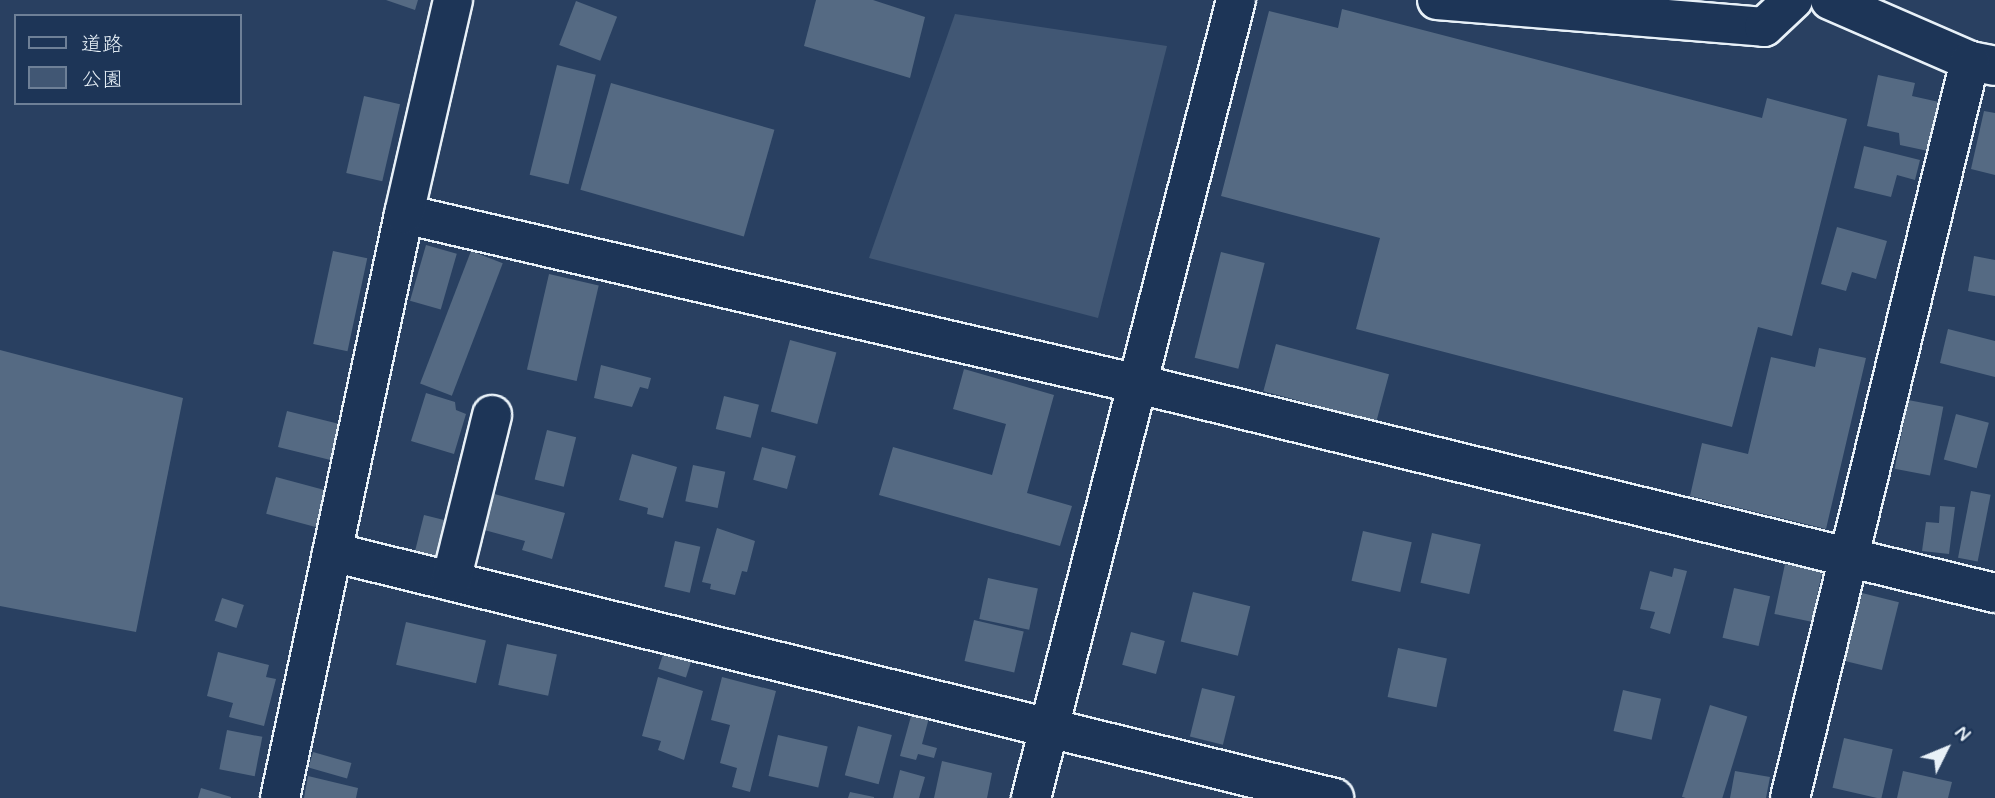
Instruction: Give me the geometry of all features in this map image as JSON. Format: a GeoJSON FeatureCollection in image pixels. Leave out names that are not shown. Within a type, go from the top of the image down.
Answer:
{"type":"FeatureCollection","features":[{"type":"Feature","properties":{"kind":"street"},"geometry":{"type":"LineString","coordinates":[[280,798],[404,214],[453,0]]}},
{"type":"Feature","properties":{"kind":"street"},"geometry":{"type":"LineString","coordinates":[[1031,798],[1236,0]]}},
{"type":"Feature","properties":{"kind":"street"},"geometry":{"type":"LineString","coordinates":[[1437,0],[1764,27],[1793,0]]}},
{"type":"Feature","properties":{"kind":"street"},"geometry":{"type":"LineString","coordinates":[[1790,798],[1848,557],[1983,64],[1830,0]]}},
{"type":"Feature","properties":{"kind":"street"},"geometry":{"type":"LineString","coordinates":[[404,214],[1138,384],[1995,593]]}},
{"type":"Feature","properties":{"kind":"street"},"geometry":{"type":"LineString","coordinates":[[451,581],[492,415]]}},
{"type":"Feature","properties":{"kind":"street"},"geometry":{"type":"LineString","coordinates":[[332,552],[1335,798]]}},
{"type":"Feature","properties":{"kind":"green space"},"geometry":{"type":"Polygon","coordinates":[[[955,14],[1167,46],[1098,318],[869,258],[955,14]]]}},
{"type":"Feature","properties":{"kind":"building"},"geometry":{"type":"Polygon","coordinates":[[[386,0],[418,0],[415,10],[386,0]]]}},
{"type":"Feature","properties":{"kind":"building"},"geometry":{"type":"Polygon","coordinates":[[[816,0],[873,0],[925,17],[910,78],[804,46],[816,0]]]}},
{"type":"Feature","properties":{"kind":"building"},"geometry":{"type":"Polygon","coordinates":[[[576,1],[617,17],[600,61],[559,45],[576,1]]]}},
{"type":"Feature","properties":{"kind":"building"},"geometry":{"type":"Polygon","coordinates":[[[1342,9],[1762,118],[1767,98],[1847,119],[1792,336],[1758,327],[1732,427],[1356,329],[1380,238],[1221,196],[1269,11],[1338,28],[1342,9]]]}},
{"type":"Feature","properties":{"kind":"building"},"geometry":{"type":"Polygon","coordinates":[[[557,65],[596,75],[568,184],[530,175],[557,65]]]}},
{"type":"Feature","properties":{"kind":"building"},"geometry":{"type":"Polygon","coordinates":[[[1878,75],[1915,83],[1912,96],[1939,102],[1928,151],[1900,145],[1899,133],[1867,126],[1878,75]]]}},
{"type":"Feature","properties":{"kind":"building"},"geometry":{"type":"Polygon","coordinates":[[[611,83],[774,130],[744,237],[580,190],[611,83]]]}},
{"type":"Feature","properties":{"kind":"building"},"geometry":{"type":"Polygon","coordinates":[[[364,96],[400,104],[382,181],[346,173],[364,96]]]}},
{"type":"Feature","properties":{"kind":"building"},"geometry":{"type":"Polygon","coordinates":[[[1984,111],[1995,113],[1995,175],[1971,169],[1984,111]]]}},
{"type":"Feature","properties":{"kind":"building"},"geometry":{"type":"Polygon","coordinates":[[[1864,146],[1920,160],[1915,180],[1897,175],[1891,197],[1854,188],[1864,146]]]}},
{"type":"Feature","properties":{"kind":"building"},"geometry":{"type":"Polygon","coordinates":[[[1837,227],[1887,241],[1876,279],[1852,272],[1846,291],[1821,284],[1837,227]]]}},
{"type":"Feature","properties":{"kind":"building"},"geometry":{"type":"Polygon","coordinates":[[[426,245],[457,254],[441,310],[410,301],[426,245]]]}},
{"type":"Feature","properties":{"kind":"building"},"geometry":{"type":"Polygon","coordinates":[[[333,251],[367,258],[347,351],[313,344],[333,251]]]}},
{"type":"Feature","properties":{"kind":"building"},"geometry":{"type":"Polygon","coordinates":[[[471,251],[503,263],[452,396],[420,384],[471,251]]]}},
{"type":"Feature","properties":{"kind":"building"},"geometry":{"type":"Polygon","coordinates":[[[1221,252],[1265,263],[1238,369],[1195,358],[1221,252]]]}},
{"type":"Feature","properties":{"kind":"building"},"geometry":{"type":"Polygon","coordinates":[[[1974,256],[1995,260],[1995,296],[1968,291],[1974,256]]]}},
{"type":"Feature","properties":{"kind":"building"},"geometry":{"type":"Polygon","coordinates":[[[549,274],[599,285],[577,381],[527,369],[549,274]]]}},
{"type":"Feature","properties":{"kind":"building"},"geometry":{"type":"Polygon","coordinates":[[[1948,329],[1995,341],[1995,377],[1940,363],[1948,329]]]}},
{"type":"Feature","properties":{"kind":"building"},"geometry":{"type":"Polygon","coordinates":[[[790,340],[836,352],[817,424],[771,411],[790,340]]]}},
{"type":"Feature","properties":{"kind":"building"},"geometry":{"type":"Polygon","coordinates":[[[1276,344],[1389,374],[1376,422],[1263,391],[1276,344]]]}},
{"type":"Feature","properties":{"kind":"building"},"geometry":{"type":"Polygon","coordinates":[[[1819,348],[1866,358],[1826,529],[1690,496],[1702,443],[1748,454],[1771,357],[1815,367],[1819,348]]]}},
{"type":"Feature","properties":{"kind":"building"},"geometry":{"type":"Polygon","coordinates":[[[0,350],[183,398],[136,632],[0,606],[0,350]]]}},
{"type":"Feature","properties":{"kind":"building"},"geometry":{"type":"Polygon","coordinates":[[[601,365],[651,378],[648,389],[640,387],[632,407],[594,398],[601,365]]]}},
{"type":"Feature","properties":{"kind":"building"},"geometry":{"type":"Polygon","coordinates":[[[964,369],[1054,395],[1027,493],[1072,506],[1060,546],[879,495],[893,447],[992,475],[1006,424],[953,409],[964,369]]]}},
{"type":"Feature","properties":{"kind":"building"},"geometry":{"type":"Polygon","coordinates":[[[426,393],[455,402],[456,410],[466,414],[454,454],[411,441],[426,393]]]}},
{"type":"Feature","properties":{"kind":"building"},"geometry":{"type":"Polygon","coordinates":[[[724,396],[759,405],[751,438],[716,429],[724,396]]]}},
{"type":"Feature","properties":{"kind":"building"},"geometry":{"type":"Polygon","coordinates":[[[1908,400],[1943,407],[1930,476],[1895,469],[1908,400]]]}},
{"type":"Feature","properties":{"kind":"building"},"geometry":{"type":"Polygon","coordinates":[[[287,411],[340,424],[331,460],[278,447],[287,411]]]}},
{"type":"Feature","properties":{"kind":"building"},"geometry":{"type":"Polygon","coordinates":[[[1956,414],[1989,423],[1977,468],[1944,459],[1956,414]]]}},
{"type":"Feature","properties":{"kind":"building"},"geometry":{"type":"Polygon","coordinates":[[[547,430],[576,437],[564,487],[535,479],[547,430]]]}},
{"type":"Feature","properties":{"kind":"building"},"geometry":{"type":"Polygon","coordinates":[[[762,447],[796,456],[787,489],[753,480],[762,447]]]}},
{"type":"Feature","properties":{"kind":"building"},"geometry":{"type":"Polygon","coordinates":[[[632,454],[677,467],[663,518],[647,514],[648,508],[619,500],[632,454]]]}},
{"type":"Feature","properties":{"kind":"building"},"geometry":{"type":"Polygon","coordinates":[[[693,465],[725,472],[718,508],[685,501],[693,465]]]}},
{"type":"Feature","properties":{"kind":"building"},"geometry":{"type":"Polygon","coordinates":[[[276,477],[329,491],[319,528],[266,514],[276,477]]]}},
{"type":"Feature","properties":{"kind":"building"},"geometry":{"type":"Polygon","coordinates":[[[1971,491],[1991,495],[1978,562],[1958,558],[1971,491]]]}},
{"type":"Feature","properties":{"kind":"building"},"geometry":{"type":"Polygon","coordinates":[[[487,492],[565,513],[552,559],[522,550],[525,541],[477,528],[487,492]]]}},
{"type":"Feature","properties":{"kind":"building"},"geometry":{"type":"Polygon","coordinates":[[[1940,506],[1955,507],[1949,554],[1922,551],[1926,522],[1939,523],[1940,506]]]}},
{"type":"Feature","properties":{"kind":"building"},"geometry":{"type":"Polygon","coordinates":[[[424,515],[455,523],[446,559],[415,551],[424,515]]]}},
{"type":"Feature","properties":{"kind":"building"},"geometry":{"type":"Polygon","coordinates":[[[717,528],[755,541],[747,572],[742,571],[735,595],[710,589],[711,584],[702,582],[717,528]]]}},
{"type":"Feature","properties":{"kind":"building"},"geometry":{"type":"Polygon","coordinates":[[[1363,531],[1412,542],[1400,592],[1352,581],[1363,531]]]}},
{"type":"Feature","properties":{"kind":"building"},"geometry":{"type":"Polygon","coordinates":[[[1432,533],[1481,544],[1469,594],[1421,583],[1432,533]]]}},
{"type":"Feature","properties":{"kind":"building"},"geometry":{"type":"Polygon","coordinates":[[[675,541],[700,547],[690,593],[664,587],[675,541]]]}},
{"type":"Feature","properties":{"kind":"building"},"geometry":{"type":"Polygon","coordinates":[[[1785,564],[1822,572],[1812,622],[1774,614],[1785,564]]]}},
{"type":"Feature","properties":{"kind":"building"},"geometry":{"type":"Polygon","coordinates":[[[1674,568],[1687,571],[1670,634],[1650,628],[1655,612],[1640,609],[1650,571],[1672,577],[1674,568]]]}},
{"type":"Feature","properties":{"kind":"building"},"geometry":{"type":"Polygon","coordinates":[[[988,578],[1038,589],[1029,630],[979,619],[988,578]]]}},
{"type":"Feature","properties":{"kind":"building"},"geometry":{"type":"Polygon","coordinates":[[[1734,588],[1770,596],[1759,646],[1723,638],[1734,588]]]}},
{"type":"Feature","properties":{"kind":"building"},"geometry":{"type":"Polygon","coordinates":[[[1193,592],[1250,606],[1238,656],[1181,641],[1193,592]]]}},
{"type":"Feature","properties":{"kind":"building"},"geometry":{"type":"Polygon","coordinates":[[[1862,593],[1899,602],[1882,670],[1845,661],[1862,593]]]}},
{"type":"Feature","properties":{"kind":"building"},"geometry":{"type":"Polygon","coordinates":[[[222,598],[244,605],[236,628],[215,621],[222,598]]]}},
{"type":"Feature","properties":{"kind":"building"},"geometry":{"type":"Polygon","coordinates":[[[974,620],[1024,631],[1014,672],[965,661],[974,620]]]}},
{"type":"Feature","properties":{"kind":"building"},"geometry":{"type":"Polygon","coordinates":[[[406,622],[486,640],[476,683],[396,665],[406,622]]]}},
{"type":"Feature","properties":{"kind":"building"},"geometry":{"type":"Polygon","coordinates":[[[1131,632],[1165,641],[1156,674],[1122,665],[1131,632]]]}},
{"type":"Feature","properties":{"kind":"building"},"geometry":{"type":"Polygon","coordinates":[[[667,642],[695,651],[686,678],[658,669],[667,642]]]}},
{"type":"Feature","properties":{"kind":"building"},"geometry":{"type":"Polygon","coordinates":[[[507,644],[557,655],[548,696],[498,685],[507,644]]]}},
{"type":"Feature","properties":{"kind":"building"},"geometry":{"type":"Polygon","coordinates":[[[1398,648],[1447,658],[1437,707],[1388,697],[1398,648]]]}},
{"type":"Feature","properties":{"kind":"building"},"geometry":{"type":"Polygon","coordinates":[[[218,652],[269,665],[266,677],[276,679],[264,726],[229,717],[233,703],[207,696],[218,652]]]}},
{"type":"Feature","properties":{"kind":"building"},"geometry":{"type":"Polygon","coordinates":[[[658,677],[703,691],[684,760],[658,750],[661,741],[642,736],[658,677]]]}},
{"type":"Feature","properties":{"kind":"building"},"geometry":{"type":"Polygon","coordinates":[[[722,677],[776,691],[750,792],[732,787],[737,768],[720,763],[730,725],[711,720],[722,677]]]}},
{"type":"Feature","properties":{"kind":"building"},"geometry":{"type":"Polygon","coordinates":[[[1202,688],[1235,696],[1223,745],[1190,737],[1202,688]]]}},
{"type":"Feature","properties":{"kind":"building"},"geometry":{"type":"Polygon","coordinates":[[[1623,690],[1661,699],[1652,740],[1614,731],[1623,690]]]}},
{"type":"Feature","properties":{"kind":"building"},"geometry":{"type":"Polygon","coordinates":[[[1710,705],[1747,716],[1722,798],[1682,797],[1710,705]]]}},
{"type":"Feature","properties":{"kind":"building"},"geometry":{"type":"Polygon","coordinates":[[[913,709],[930,714],[922,744],[937,748],[934,758],[918,754],[916,760],[900,756],[913,709]]]}},
{"type":"Feature","properties":{"kind":"building"},"geometry":{"type":"Polygon","coordinates":[[[858,726],[892,735],[879,784],[845,775],[858,726]]]}},
{"type":"Feature","properties":{"kind":"building"},"geometry":{"type":"Polygon","coordinates":[[[227,730],[262,737],[255,776],[219,769],[227,730]]]}},
{"type":"Feature","properties":{"kind":"building"},"geometry":{"type":"Polygon","coordinates":[[[778,735],[828,746],[818,787],[769,776],[778,735]]]}},
{"type":"Feature","properties":{"kind":"building"},"geometry":{"type":"Polygon","coordinates":[[[1844,738],[1893,749],[1881,798],[1833,788],[1844,738]]]}},
{"type":"Feature","properties":{"kind":"building"},"geometry":{"type":"Polygon","coordinates":[[[313,752],[351,763],[347,778],[309,767],[313,752]]]}},
{"type":"Feature","properties":{"kind":"building"},"geometry":{"type":"Polygon","coordinates":[[[942,761],[992,773],[987,798],[934,798],[942,761]]]}},
{"type":"Feature","properties":{"kind":"building"},"geometry":{"type":"Polygon","coordinates":[[[900,770],[925,777],[919,798],[893,798],[900,770]]]}},
{"type":"Feature","properties":{"kind":"building"},"geometry":{"type":"Polygon","coordinates":[[[1735,771],[1770,777],[1766,798],[1730,798],[1735,771]]]}},
{"type":"Feature","properties":{"kind":"building"},"geometry":{"type":"Polygon","coordinates":[[[1903,771],[1952,782],[1948,798],[1897,798],[1903,771]]]}},
{"type":"Feature","properties":{"kind":"building"},"geometry":{"type":"Polygon","coordinates":[[[308,776],[358,788],[356,798],[304,798],[308,776]]]}},
{"type":"Feature","properties":{"kind":"building"},"geometry":{"type":"Polygon","coordinates":[[[201,788],[231,797],[231,798],[198,798],[201,788]]]}},
{"type":"Feature","properties":{"kind":"building"},"geometry":{"type":"Polygon","coordinates":[[[850,792],[874,797],[874,798],[848,798],[850,792]]]}}]}
